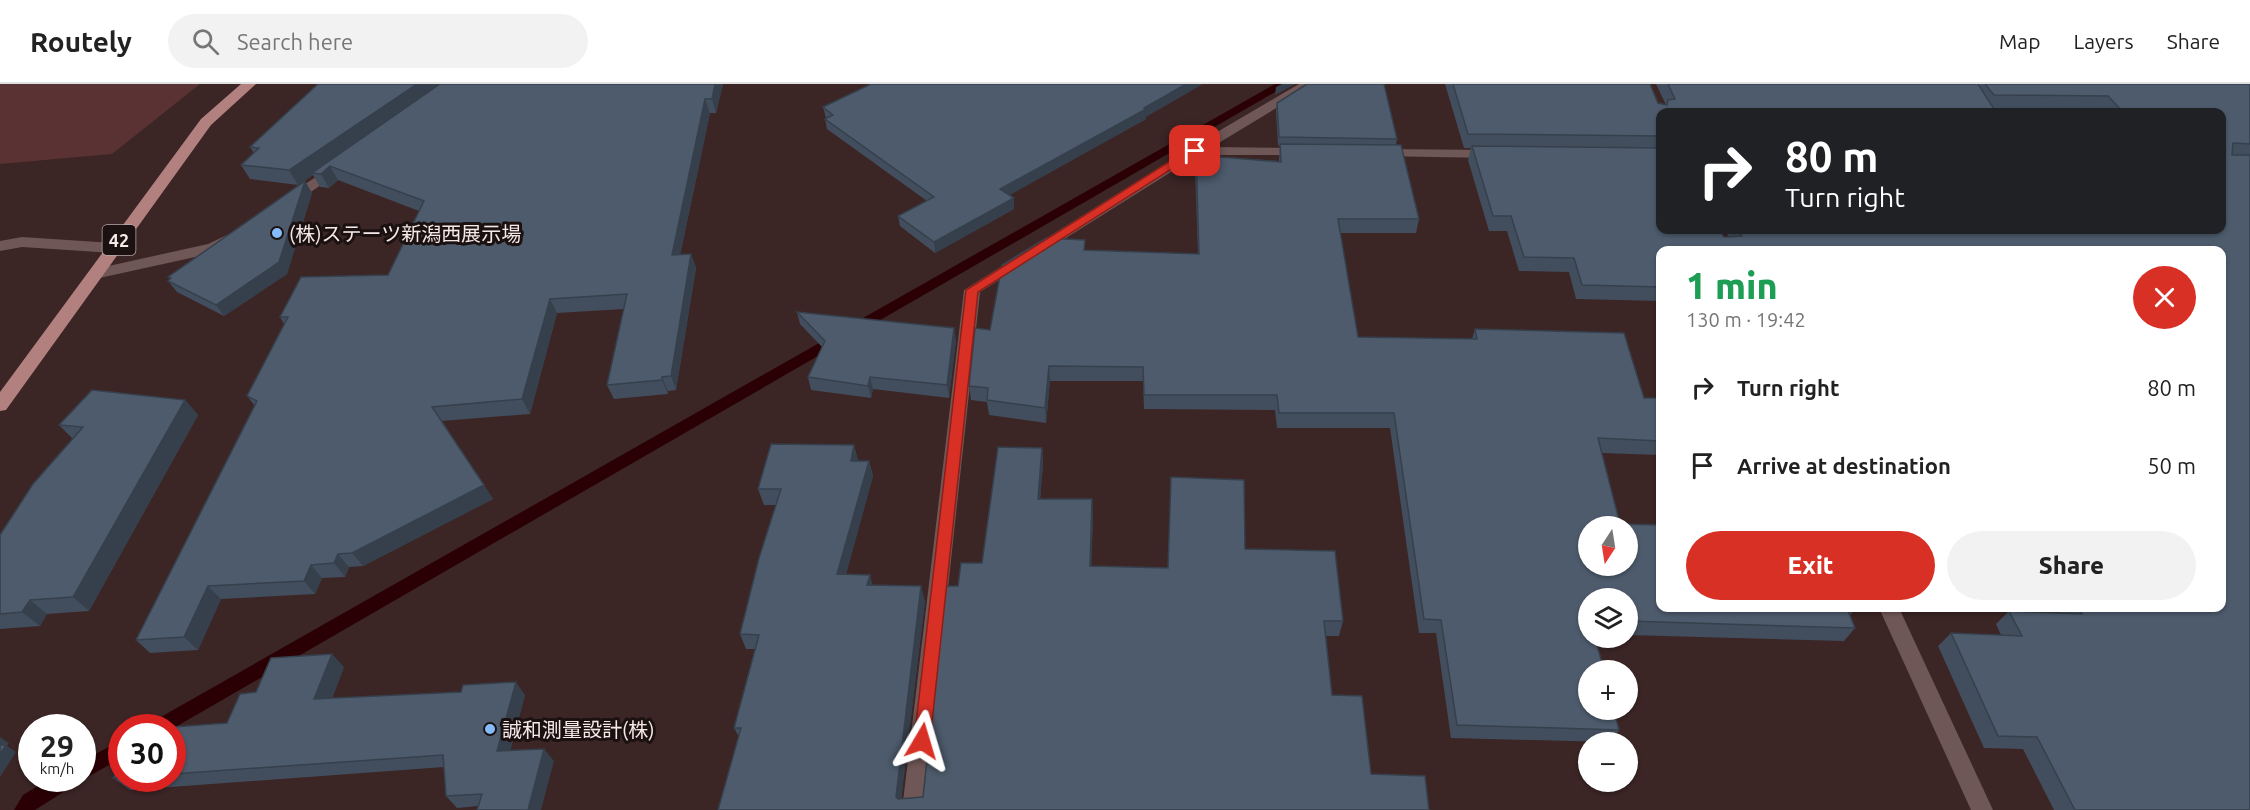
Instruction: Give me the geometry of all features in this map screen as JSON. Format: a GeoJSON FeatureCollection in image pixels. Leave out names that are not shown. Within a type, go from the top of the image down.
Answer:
{"type":"FeatureCollection","features":[{"type":"Feature","properties":{"kind":"main road","name":"42"},"geometry":{"type":"LineString","coordinates":[[0,405],[206,122],[249,84]]}},
{"type":"Feature","properties":{"kind":"street"},"geometry":{"type":"LineString","coordinates":[[913,810],[972,290],[1195,151],[1309,84]]}},
{"type":"Feature","properties":{"kind":"street"},"geometry":{"type":"LineString","coordinates":[[1195,151],[1314,152]]}},
{"type":"Feature","properties":{"kind":"street"},"geometry":{"type":"LineString","coordinates":[[1362,153],[1505,154]]}},
{"type":"Feature","properties":{"kind":"street"},"geometry":{"type":"LineString","coordinates":[[273,212],[352,157]]}},
{"type":"Feature","properties":{"kind":"street"},"geometry":{"type":"LineString","coordinates":[[95,274],[213,248],[243,230]]}},
{"type":"Feature","properties":{"kind":"street"},"geometry":{"type":"LineString","coordinates":[[0,246],[21,242],[113,248]]}},
{"type":"Feature","properties":{"kind":"street"},"geometry":{"type":"LineString","coordinates":[[1891,612],[1982,810]]}},
{"type":"Feature","properties":{"kind":"shaded area"},"geometry":{"type":"Polygon","coordinates":[[[0,84],[200,84],[112,154],[0,164],[0,84]]]}},
{"type":"Feature","properties":{"kind":"building"},"geometry":{"type":"Polygon","coordinates":[[[318,84],[417,84],[289,170],[241,165],[259,148],[250,147],[318,84]]]}},
{"type":"Feature","properties":{"kind":"building"},"geometry":{"type":"Polygon","coordinates":[[[440,84],[715,84],[712,99],[705,99],[672,255],[691,254],[671,376],[662,377],[662,380],[607,385],[627,294],[550,299],[522,399],[432,407],[484,485],[352,553],[338,554],[334,563],[311,565],[304,581],[208,586],[184,637],[136,640],[257,401],[247,396],[288,317],[280,317],[301,277],[388,275],[424,201],[330,166],[321,174],[312,173],[440,84]]]}},
{"type":"Feature","properties":{"kind":"building"},"geometry":{"type":"Polygon","coordinates":[[[871,84],[1186,84],[1144,108],[1146,109],[1000,189],[1014,198],[934,242],[898,216],[934,197],[825,119],[833,115],[823,107],[871,84]]]}},
{"type":"Feature","properties":{"kind":"building"},"geometry":{"type":"Polygon","coordinates":[[[1307,84],[1384,84],[1397,139],[1279,137],[1277,103],[1307,84]]]}},
{"type":"Feature","properties":{"kind":"building"},"geometry":{"type":"Polygon","coordinates":[[[1453,84],[1650,84],[1658,103],[1667,105],[1668,100],[1675,99],[1668,84],[1978,84],[1993,108],[1656,108],[1656,136],[1468,134],[1453,84]]]}},
{"type":"Feature","properties":{"kind":"building"},"geometry":{"type":"Polygon","coordinates":[[[1985,84],[2250,84],[2250,144],[2233,143],[2232,155],[2250,155],[2250,810],[2075,810],[2037,737],[1998,736],[1951,633],[2022,636],[2010,612],[2082,614],[2081,612],[2226,612],[2226,246],[1656,246],[1656,287],[1582,285],[1574,258],[1524,257],[1511,216],[1493,216],[1472,146],[1656,148],[1656,234],[1722,234],[1724,237],[1742,236],[1741,234],[2226,234],[2226,108],[2119,108],[2108,96],[1994,95],[1985,84]]]}},
{"type":"Feature","properties":{"kind":"building"},"geometry":{"type":"Polygon","coordinates":[[[1280,144],[1401,145],[1419,219],[1338,219],[1358,337],[1477,339],[1475,329],[1624,333],[1644,398],[1656,398],[1656,441],[1598,438],[1618,516],[1578,516],[1578,576],[1638,576],[1638,524],[1656,525],[1656,612],[1849,612],[1855,628],[1638,621],[1638,588],[1578,588],[1578,648],[1598,648],[1601,660],[1578,660],[1578,720],[1616,720],[1619,730],[1457,725],[1441,620],[1424,619],[1394,413],[1279,413],[1277,395],[1144,395],[1143,367],[1049,366],[1045,408],[987,400],[988,388],[969,386],[975,328],[990,330],[1002,265],[1046,238],[1085,240],[1084,250],[1199,254],[1196,155],[1281,162],[1280,144]]]}},
{"type":"Feature","properties":{"kind":"building"},"geometry":{"type":"Polygon","coordinates":[[[305,181],[279,262],[216,305],[168,281],[171,278],[168,277],[305,181]]]}},
{"type":"Feature","properties":{"kind":"building"},"geometry":{"type":"Polygon","coordinates":[[[797,312],[954,328],[947,385],[870,377],[868,386],[808,377],[825,341],[797,312]]]}},
{"type":"Feature","properties":{"kind":"building"},"geometry":{"type":"Polygon","coordinates":[[[92,390],[185,400],[73,597],[30,600],[22,612],[0,614],[0,535],[33,484],[83,427],[59,425],[92,390]]]}},
{"type":"Feature","properties":{"kind":"building"},"geometry":{"type":"Polygon","coordinates":[[[771,444],[854,445],[851,461],[869,461],[837,574],[870,575],[867,585],[921,586],[896,797],[898,799],[923,797],[946,586],[958,586],[961,563],[982,563],[998,447],[1042,448],[1038,499],[1092,499],[1090,566],[1168,568],[1171,477],[1244,480],[1245,549],[1335,551],[1343,621],[1324,621],[1332,695],[1362,696],[1371,774],[1425,776],[1429,810],[718,810],[741,728],[734,728],[759,635],[740,634],[759,558],[781,489],[758,489],[771,444]]]}},
{"type":"Feature","properties":{"kind":"building"},"geometry":{"type":"Polygon","coordinates":[[[332,654],[314,699],[461,692],[463,685],[516,682],[497,751],[544,749],[528,810],[477,810],[482,794],[446,796],[443,755],[186,773],[186,726],[227,723],[240,694],[256,692],[271,658],[332,654]]]}},
{"type":"Feature","properties":{"kind":"building"},"geometry":{"type":"Polygon","coordinates":[[[0,745],[6,745],[0,754],[0,745]]]}},
{"type":"Feature","properties":{"kind":"waterway"},"geometry":{"type":"LineString","coordinates":[[182,714],[1283,84]]}},
{"type":"Feature","properties":{"kind":"waterway"},"geometry":{"type":"LineString","coordinates":[[96,763],[108,756]]}},
{"type":"Feature","properties":{"kind":"waterway"},"geometry":{"type":"LineString","coordinates":[[23,810],[30,801],[45,792]]}},
{"type":"Feature","properties":{"kind":"place","name":"(株)ステーツ新潟西展示場"},"geometry":{"type":"Point","coordinates":[277,233]}},
{"type":"Feature","properties":{"kind":"place","name":"誠和測量設計(株)"},"geometry":{"type":"Point","coordinates":[490,729]}},
{"type":"Feature","properties":{"kind":"route"},"geometry":{"type":"LineString","coordinates":[[922,741],[972,290],[1195,151]]}}]}
